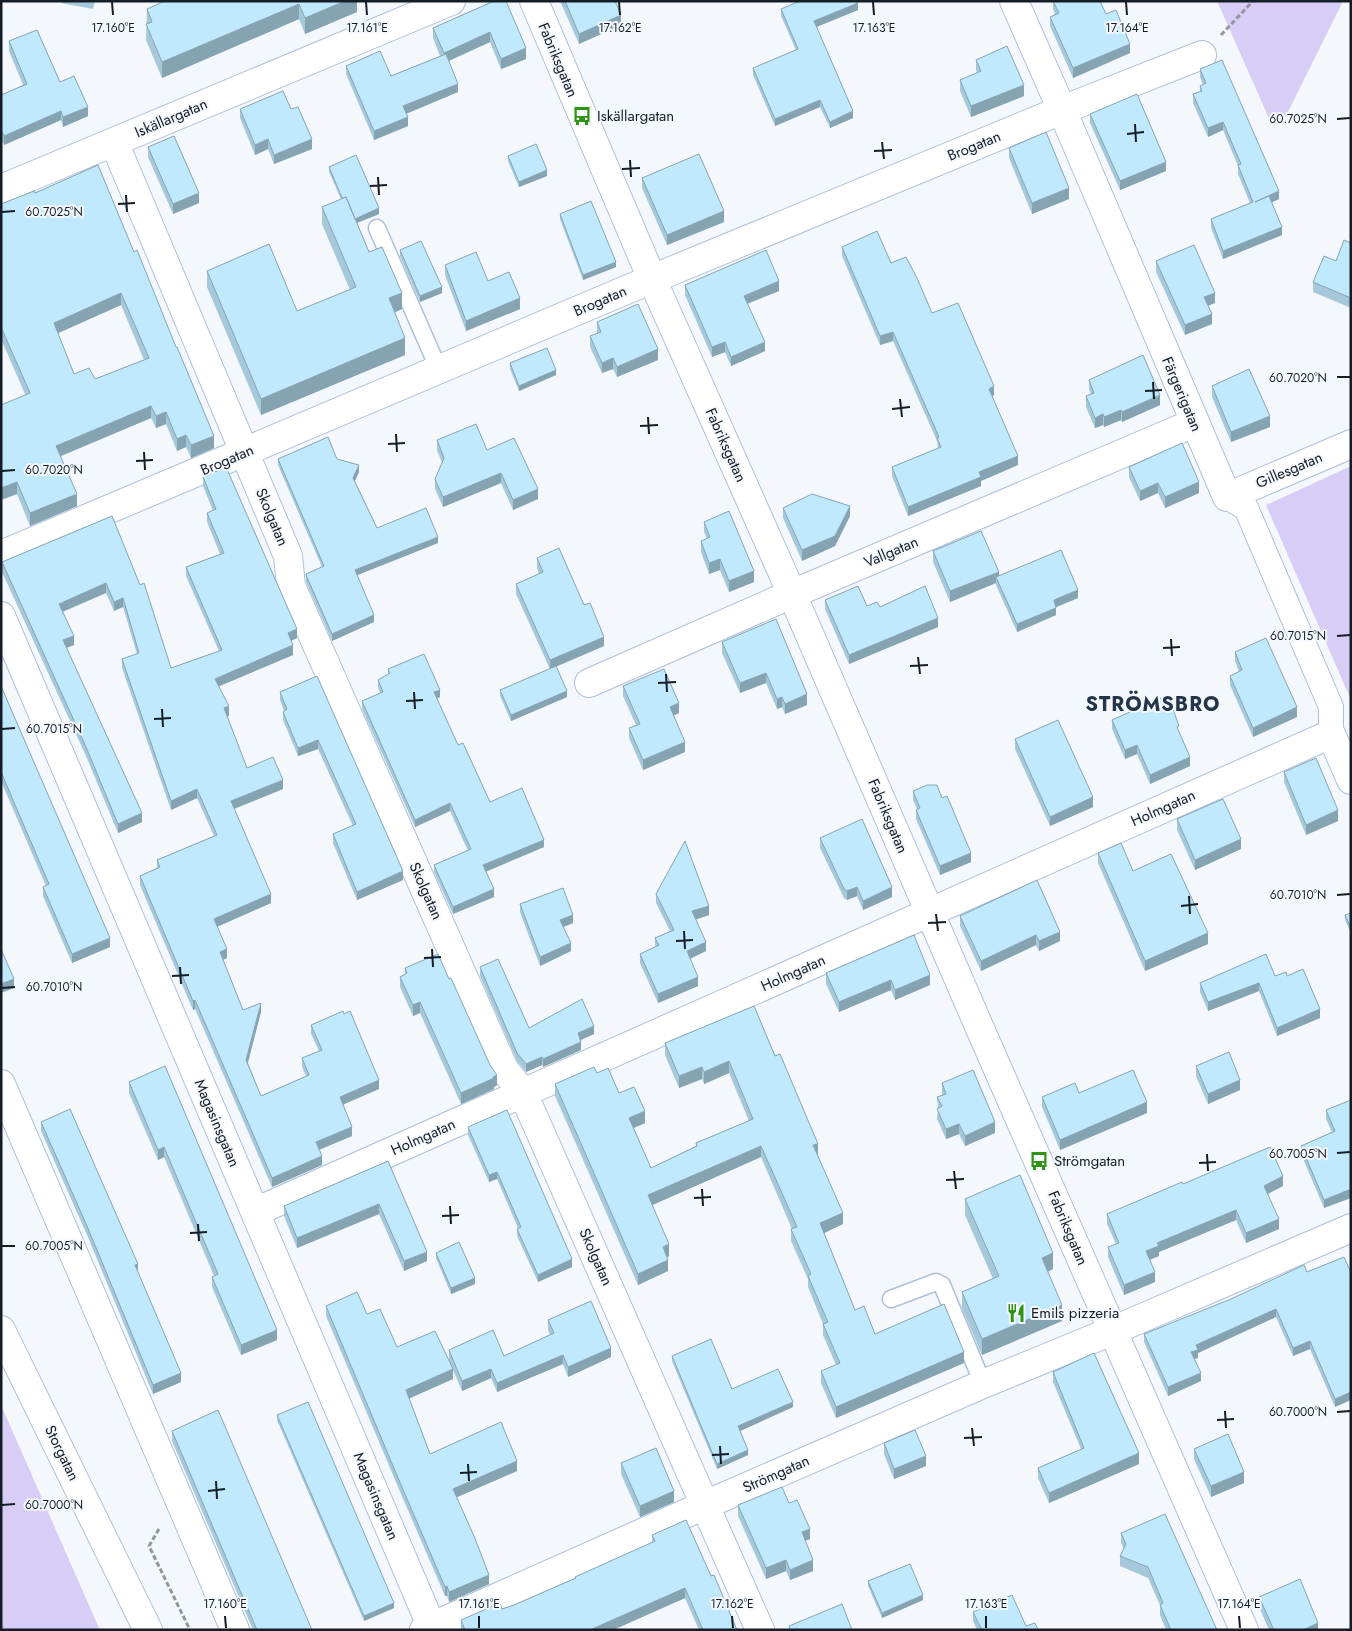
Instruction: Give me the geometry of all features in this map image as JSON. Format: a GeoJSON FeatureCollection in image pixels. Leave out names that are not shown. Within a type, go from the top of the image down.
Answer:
{"type":"FeatureCollection","features":[{"type":"Feature","properties":{"kind":"street","name":"Iskällargatan"},"geometry":{"type":"LineString","coordinates":[[1,189],[450,1]]}},
{"type":"Feature","properties":{"kind":"street","name":"Fabriksgatan"},"geometry":{"type":"LineString","coordinates":[[534,1],[652,279],[792,594],[929,912],[1244,1630]]}},
{"type":"Feature","properties":{"kind":"street","name":"Färgerigatan"},"geometry":{"type":"LineString","coordinates":[[1014,1],[1227,497]]}},
{"type":"Feature","properties":{"kind":"street","name":"Brogatan"},"geometry":{"type":"LineString","coordinates":[[1,555],[652,279],[1062,110],[1202,55]]}},
{"type":"Feature","properties":{"kind":"street","name":"Skolgatan"},"geometry":{"type":"LineString","coordinates":[[114,142],[288,556],[291,586],[504,1069],[523,1093],[760,1630]]}},
{"type":"Feature","properties":{"kind":"street","name":"Vallgatan"},"geometry":{"type":"LineString","coordinates":[[589,683],[792,594],[1194,423]]}},
{"type":"Feature","properties":{"kind":"street","name":"Gillesgatan"},"geometry":{"type":"LineString","coordinates":[[1227,497],[1351,444]]}},
{"type":"Feature","properties":{"kind":"street"},"geometry":{"type":"LineString","coordinates":[[1227,497],[1246,508],[1331,707],[1331,734],[1351,780]]}},
{"type":"Feature","properties":{"kind":"street","name":"Magasinsgatan"},"geometry":{"type":"LineString","coordinates":[[1,616],[255,1212],[429,1629]]}},
{"type":"Feature","properties":{"kind":"street","name":"Holmgatan"},"geometry":{"type":"LineString","coordinates":[[255,1212],[1331,734]]}},
{"type":"Feature","properties":{"kind":"street"},"geometry":{"type":"LineString","coordinates":[[1,1084],[235,1630]]}},
{"type":"Feature","properties":{"kind":"street","name":"Strömgatan"},"geometry":{"type":"LineString","coordinates":[[429,1629],[705,1505],[983,1384],[1112,1331],[1351,1228]]}},
{"type":"Feature","properties":{"kind":"street","name":"Storgatan"},"geometry":{"type":"LineString","coordinates":[[1,1330],[148,1630]]}},
{"type":"Feature","properties":{"kind":"lane"},"geometry":{"type":"LineString","coordinates":[[377,228],[439,370]]}},
{"type":"Feature","properties":{"kind":"lane"},"geometry":{"type":"LineString","coordinates":[[891,1299],[936,1282],[942,1285],[983,1384]]}},
{"type":"Feature","properties":{"kind":"path"},"geometry":{"type":"LineString","coordinates":[[1202,55],[1253,1]]}},
{"type":"Feature","properties":{"kind":"path"},"geometry":{"type":"LineString","coordinates":[[182,1505],[167,1512],[150,1546],[190,1630]]}},
{"type":"Feature","properties":{"kind":"shaded area"},"geometry":{"type":"Polygon","coordinates":[[[1217,1],[1343,1],[1284,120],[1271,123],[1217,1]]]}},
{"type":"Feature","properties":{"kind":"shaded area"},"geometry":{"type":"Polygon","coordinates":[[[1351,466],[1351,700],[1266,505],[1351,466]]]}},
{"type":"Feature","properties":{"kind":"shaded area"},"geometry":{"type":"Polygon","coordinates":[[[1,1405],[99,1628],[99,1630],[1,1630],[1,1405]]]}},
{"type":"Feature","properties":{"kind":"building"},"geometry":{"type":"Polygon","coordinates":[[[165,1],[345,1],[305,18],[299,4],[162,62],[146,24],[152,22],[147,9],[165,1]]]}},
{"type":"Feature","properties":{"kind":"building"},"geometry":{"type":"Polygon","coordinates":[[[494,1],[506,1],[526,48],[501,59],[490,32],[444,53],[433,28],[494,1]]]}},
{"type":"Feature","properties":{"kind":"building"},"geometry":{"type":"Polygon","coordinates":[[[565,1],[615,1],[621,15],[579,34],[565,1]]]}},
{"type":"Feature","properties":{"kind":"building"},"geometry":{"type":"Polygon","coordinates":[[[800,1],[857,1],[858,3],[814,21],[853,111],[830,122],[820,100],[775,119],[753,68],[798,49],[781,9],[800,1]]]}},
{"type":"Feature","properties":{"kind":"building"},"geometry":{"type":"Polygon","coordinates":[[[1053,1],[1100,1],[1106,14],[1116,10],[1130,44],[1073,68],[1050,17],[1059,13],[1053,1]]]}},
{"type":"Feature","properties":{"kind":"building"},"geometry":{"type":"Polygon","coordinates":[[[37,30],[60,82],[74,76],[88,107],[63,117],[61,111],[4,136],[1,130],[1,95],[27,84],[9,41],[37,30]]]}},
{"type":"Feature","properties":{"kind":"building"},"geometry":{"type":"Polygon","coordinates":[[[1007,46],[1024,85],[971,106],[960,80],[981,71],[976,60],[1007,46]]]}},
{"type":"Feature","properties":{"kind":"building"},"geometry":{"type":"Polygon","coordinates":[[[380,51],[391,76],[446,54],[458,84],[403,106],[408,117],[374,131],[346,66],[380,51]]]}},
{"type":"Feature","properties":{"kind":"building"},"geometry":{"type":"Polygon","coordinates":[[[1222,60],[1279,191],[1255,202],[1269,196],[1282,227],[1223,251],[1211,219],[1253,202],[1238,165],[1241,164],[1223,122],[1208,128],[1193,94],[1202,91],[1200,86],[1206,83],[1200,69],[1222,60]]]}},
{"type":"Feature","properties":{"kind":"building"},"geometry":{"type":"Polygon","coordinates":[[[283,91],[291,109],[298,107],[312,139],[274,155],[268,139],[255,145],[240,109],[283,91]]]}},
{"type":"Feature","properties":{"kind":"building"},"geometry":{"type":"Polygon","coordinates":[[[1137,94],[1166,162],[1120,181],[1090,114],[1137,94]]]}},
{"type":"Feature","properties":{"kind":"building"},"geometry":{"type":"Polygon","coordinates":[[[1046,132],[1069,188],[1032,203],[1009,148],[1046,132]]]}},
{"type":"Feature","properties":{"kind":"building"},"geometry":{"type":"Polygon","coordinates":[[[174,136],[199,193],[173,204],[148,147],[174,136]]]}},
{"type":"Feature","properties":{"kind":"building"},"geometry":{"type":"Polygon","coordinates":[[[536,144],[547,170],[519,182],[508,156],[536,144]]]}},
{"type":"Feature","properties":{"kind":"building"},"geometry":{"type":"Polygon","coordinates":[[[699,154],[724,211],[667,235],[642,178],[699,154]]]}},
{"type":"Feature","properties":{"kind":"building"},"geometry":{"type":"Polygon","coordinates":[[[356,155],[379,208],[355,219],[346,197],[342,198],[329,167],[356,155]]]}},
{"type":"Feature","properties":{"kind":"building"},"geometry":{"type":"Polygon","coordinates":[[[98,165],[134,252],[137,250],[214,436],[191,445],[186,435],[177,439],[166,412],[156,416],[151,406],[56,446],[77,494],[30,513],[17,482],[1,488],[1,405],[30,393],[1,327],[1,204],[34,191],[35,193],[98,165]],[[121,293],[54,323],[74,374],[89,368],[95,379],[149,358],[121,293]]]}},
{"type":"Feature","properties":{"kind":"building"},"geometry":{"type":"Polygon","coordinates":[[[346,197],[369,252],[382,247],[402,293],[389,298],[405,338],[261,399],[207,271],[269,244],[297,311],[356,287],[322,207],[346,197]]]}},
{"type":"Feature","properties":{"kind":"building"},"geometry":{"type":"Polygon","coordinates":[[[591,201],[616,262],[583,275],[560,214],[591,201]]]}},
{"type":"Feature","properties":{"kind":"building"},"geometry":{"type":"Polygon","coordinates":[[[877,231],[891,263],[906,257],[932,313],[958,303],[994,386],[989,389],[1018,456],[979,472],[981,477],[908,507],[892,467],[941,447],[937,438],[939,437],[893,332],[880,336],[842,247],[877,231]]]}},
{"type":"Feature","properties":{"kind":"building"},"geometry":{"type":"Polygon","coordinates":[[[1344,240],[1351,243],[1351,298],[1313,282],[1324,256],[1336,261],[1344,240]]]}},
{"type":"Feature","properties":{"kind":"building"},"geometry":{"type":"Polygon","coordinates":[[[421,241],[442,287],[420,296],[400,250],[421,241]]]}},
{"type":"Feature","properties":{"kind":"building"},"geometry":{"type":"Polygon","coordinates":[[[1194,245],[1215,293],[1204,297],[1212,314],[1185,325],[1156,261],[1194,245]]]}},
{"type":"Feature","properties":{"kind":"building"},"geometry":{"type":"Polygon","coordinates":[[[766,250],[779,281],[744,296],[765,342],[731,357],[725,342],[712,347],[685,285],[766,250]]]}},
{"type":"Feature","properties":{"kind":"building"},"geometry":{"type":"Polygon","coordinates":[[[476,252],[488,281],[509,272],[520,298],[466,321],[445,265],[476,252]]]}},
{"type":"Feature","properties":{"kind":"building"},"geometry":{"type":"Polygon","coordinates":[[[638,304],[658,349],[617,367],[613,358],[602,363],[590,336],[601,332],[597,322],[638,304]]]}},
{"type":"Feature","properties":{"kind":"building"},"geometry":{"type":"Polygon","coordinates":[[[547,348],[556,370],[519,386],[510,363],[547,348]]]}},
{"type":"Feature","properties":{"kind":"building"},"geometry":{"type":"Polygon","coordinates":[[[1143,355],[1160,395],[1122,412],[1121,410],[1104,417],[1103,414],[1095,418],[1086,396],[1094,393],[1089,380],[1143,355]]]}},
{"type":"Feature","properties":{"kind":"building"},"geometry":{"type":"Polygon","coordinates":[[[1249,369],[1270,416],[1231,432],[1212,386],[1249,369]]]}},
{"type":"Feature","properties":{"kind":"building"},"geometry":{"type":"Polygon","coordinates":[[[476,424],[487,450],[514,438],[538,489],[513,500],[501,473],[443,497],[435,479],[444,458],[437,440],[476,424]]]}},
{"type":"Feature","properties":{"kind":"building"},"geometry":{"type":"Polygon","coordinates":[[[328,437],[337,459],[359,465],[353,478],[377,528],[426,508],[438,537],[355,570],[374,615],[332,634],[306,575],[324,566],[278,459],[328,437]]]}},
{"type":"Feature","properties":{"kind":"building"},"geometry":{"type":"Polygon","coordinates":[[[1182,443],[1199,482],[1165,497],[1158,483],[1140,491],[1129,467],[1182,443]]]}},
{"type":"Feature","properties":{"kind":"building"},"geometry":{"type":"Polygon","coordinates":[[[226,467],[297,629],[288,633],[293,645],[215,679],[229,706],[224,708],[247,768],[273,757],[283,780],[231,801],[271,894],[214,919],[227,949],[220,952],[243,1010],[261,1003],[246,1060],[261,1096],[309,1075],[302,1058],[322,1050],[311,1025],[343,1011],[344,1014],[350,1011],[379,1080],[340,1097],[352,1127],[316,1142],[322,1156],[272,1178],[140,876],[160,867],[157,860],[217,835],[197,789],[171,801],[122,659],[139,653],[123,598],[114,602],[106,583],[59,604],[74,636],[63,640],[142,813],[118,824],[86,747],[2,562],[112,516],[140,585],[144,583],[171,668],[222,650],[186,567],[224,553],[207,513],[216,509],[203,477],[226,467]]]}},
{"type":"Feature","properties":{"kind":"building"},"geometry":{"type":"Polygon","coordinates":[[[812,494],[850,506],[835,536],[802,550],[783,508],[812,494]]]}},
{"type":"Feature","properties":{"kind":"building"},"geometry":{"type":"Polygon","coordinates":[[[729,511],[754,571],[729,581],[720,559],[709,563],[701,541],[710,537],[704,522],[729,511]]]}},
{"type":"Feature","properties":{"kind":"building"},"geometry":{"type":"Polygon","coordinates":[[[981,531],[999,572],[950,591],[933,551],[981,531]]]}},
{"type":"Feature","properties":{"kind":"building"},"geometry":{"type":"Polygon","coordinates":[[[559,548],[584,605],[590,603],[604,637],[550,660],[516,584],[543,572],[537,558],[559,548]]]}},
{"type":"Feature","properties":{"kind":"building"},"geometry":{"type":"Polygon","coordinates":[[[1061,550],[1078,590],[1054,600],[1056,608],[1017,624],[996,577],[1061,550]]]}},
{"type":"Feature","properties":{"kind":"building"},"geometry":{"type":"Polygon","coordinates":[[[858,586],[867,606],[877,602],[880,607],[925,586],[938,618],[849,655],[825,600],[858,586]]]}},
{"type":"Feature","properties":{"kind":"building"},"geometry":{"type":"Polygon","coordinates":[[[776,619],[807,694],[785,704],[782,697],[777,699],[766,673],[740,683],[722,642],[776,619]]]}},
{"type":"Feature","properties":{"kind":"building"},"geometry":{"type":"Polygon","coordinates":[[[1266,638],[1297,707],[1253,728],[1230,676],[1242,670],[1235,652],[1266,638]]]}},
{"type":"Feature","properties":{"kind":"building"},"geometry":{"type":"Polygon","coordinates":[[[424,654],[440,690],[434,692],[458,745],[463,743],[490,802],[522,788],[544,840],[483,865],[494,889],[453,907],[434,865],[471,849],[450,803],[415,820],[362,701],[383,692],[378,680],[390,673],[388,669],[424,654]]]}},
{"type":"Feature","properties":{"kind":"building"},"geometry":{"type":"Polygon","coordinates":[[[556,666],[567,691],[511,715],[500,690],[556,666]]]}},
{"type":"Feature","properties":{"kind":"building"},"geometry":{"type":"Polygon","coordinates":[[[664,669],[679,703],[670,707],[685,742],[643,760],[629,728],[640,724],[623,686],[664,669]]]}},
{"type":"Feature","properties":{"kind":"building"},"geometry":{"type":"Polygon","coordinates":[[[317,676],[403,871],[357,892],[333,834],[356,824],[318,740],[298,748],[283,712],[287,709],[280,692],[317,676]]]}},
{"type":"Feature","properties":{"kind":"building"},"geometry":{"type":"Polygon","coordinates":[[[1,686],[110,938],[72,954],[43,887],[49,884],[1,772],[1,686]]]}},
{"type":"Feature","properties":{"kind":"building"},"geometry":{"type":"Polygon","coordinates":[[[1168,695],[1179,726],[1177,727],[1190,757],[1150,775],[1137,745],[1125,750],[1112,720],[1168,695]]]}},
{"type":"Feature","properties":{"kind":"building"},"geometry":{"type":"Polygon","coordinates":[[[1058,720],[1093,797],[1050,817],[1015,739],[1058,720]]]}},
{"type":"Feature","properties":{"kind":"building"},"geometry":{"type":"Polygon","coordinates":[[[1316,758],[1338,810],[1306,825],[1284,772],[1316,758]]]}},
{"type":"Feature","properties":{"kind":"building"},"geometry":{"type":"Polygon","coordinates":[[[927,785],[937,785],[942,798],[947,796],[971,853],[940,866],[916,810],[920,808],[913,791],[927,785]]]}},
{"type":"Feature","properties":{"kind":"building"},"geometry":{"type":"Polygon","coordinates":[[[1223,799],[1241,839],[1195,860],[1177,819],[1223,799]]]}},
{"type":"Feature","properties":{"kind":"building"},"geometry":{"type":"Polygon","coordinates":[[[862,819],[892,887],[863,901],[857,887],[847,891],[844,889],[820,838],[862,819]]]}},
{"type":"Feature","properties":{"kind":"building"},"geometry":{"type":"Polygon","coordinates":[[[685,841],[709,906],[692,911],[706,942],[687,951],[698,977],[658,994],[640,954],[659,945],[655,938],[674,930],[656,894],[685,841]]]}},
{"type":"Feature","properties":{"kind":"building"},"geometry":{"type":"Polygon","coordinates":[[[1121,843],[1133,871],[1171,854],[1208,933],[1145,961],[1098,853],[1121,843]]]}},
{"type":"Feature","properties":{"kind":"building"},"geometry":{"type":"Polygon","coordinates":[[[1037,880],[1060,932],[1039,941],[1036,935],[981,961],[960,916],[1037,880]]]}},
{"type":"Feature","properties":{"kind":"building"},"geometry":{"type":"Polygon","coordinates":[[[563,888],[573,915],[560,920],[571,943],[540,957],[520,904],[563,888]]]}},
{"type":"Feature","properties":{"kind":"building"},"geometry":{"type":"Polygon","coordinates":[[[1351,913],[1351,928],[1345,915],[1351,913]]]}},
{"type":"Feature","properties":{"kind":"building"},"geometry":{"type":"Polygon","coordinates":[[[914,935],[930,975],[895,990],[891,980],[839,1002],[826,973],[914,935]]]}},
{"type":"Feature","properties":{"kind":"building"},"geometry":{"type":"Polygon","coordinates":[[[1,949],[14,979],[1,984],[1,949]]]}},
{"type":"Feature","properties":{"kind":"building"},"geometry":{"type":"Polygon","coordinates":[[[438,954],[449,979],[451,978],[490,1065],[497,1075],[461,1093],[420,1002],[413,1005],[400,977],[407,973],[405,968],[438,954]]]}},
{"type":"Feature","properties":{"kind":"building"},"geometry":{"type":"Polygon","coordinates":[[[1266,954],[1275,976],[1286,972],[1287,976],[1303,969],[1320,1009],[1277,1028],[1259,983],[1208,1002],[1200,983],[1266,954]]]}},
{"type":"Feature","properties":{"kind":"building"},"geometry":{"type":"Polygon","coordinates":[[[498,959],[529,1028],[582,999],[594,1026],[578,1033],[581,1042],[543,1059],[542,1057],[526,1064],[517,1053],[480,967],[498,959]]]}},
{"type":"Feature","properties":{"kind":"building"},"geometry":{"type":"Polygon","coordinates":[[[754,1006],[775,1056],[780,1054],[818,1144],[813,1145],[843,1213],[820,1223],[855,1310],[864,1306],[875,1334],[944,1304],[964,1352],[836,1407],[821,1371],[840,1363],[823,1324],[828,1322],[808,1276],[811,1274],[791,1229],[797,1227],[761,1146],[648,1195],[669,1244],[663,1247],[668,1260],[638,1274],[555,1084],[594,1067],[597,1073],[608,1068],[619,1093],[634,1087],[645,1111],[629,1118],[651,1168],[697,1146],[696,1143],[753,1119],[729,1061],[704,1072],[702,1067],[679,1076],[665,1043],[754,1006]]]}},
{"type":"Feature","properties":{"kind":"building"},"geometry":{"type":"Polygon","coordinates":[[[1229,1052],[1240,1080],[1208,1094],[1196,1066],[1229,1052]]]}},
{"type":"Feature","properties":{"kind":"building"},"geometry":{"type":"Polygon","coordinates":[[[165,1066],[277,1330],[241,1345],[212,1277],[218,1274],[164,1147],[158,1150],[129,1082],[165,1066]]]}},
{"type":"Feature","properties":{"kind":"building"},"geometry":{"type":"Polygon","coordinates":[[[973,1070],[995,1122],[965,1136],[959,1124],[946,1129],[937,1109],[942,1106],[937,1097],[946,1094],[942,1083],[973,1070]]]}},
{"type":"Feature","properties":{"kind":"building"},"geometry":{"type":"Polygon","coordinates":[[[1133,1070],[1147,1102],[1060,1140],[1042,1097],[1075,1083],[1079,1093],[1133,1070]]]}},
{"type":"Feature","properties":{"kind":"building"},"geometry":{"type":"Polygon","coordinates":[[[1351,1100],[1351,1189],[1324,1200],[1301,1146],[1335,1131],[1326,1110],[1351,1100]]]}},
{"type":"Feature","properties":{"kind":"building"},"geometry":{"type":"Polygon","coordinates":[[[70,1109],[138,1264],[135,1265],[181,1373],[153,1385],[87,1226],[41,1122],[70,1109]]]}},
{"type":"Feature","properties":{"kind":"building"},"geometry":{"type":"Polygon","coordinates":[[[507,1110],[572,1259],[538,1275],[517,1229],[521,1227],[497,1172],[489,1175],[468,1127],[507,1110]]]}},
{"type":"Feature","properties":{"kind":"building"},"geometry":{"type":"Polygon","coordinates":[[[1270,1147],[1283,1176],[1264,1186],[1279,1219],[1246,1233],[1236,1210],[1157,1243],[1159,1246],[1146,1251],[1155,1272],[1124,1285],[1108,1247],[1119,1243],[1107,1214],[1270,1147]]]}},
{"type":"Feature","properties":{"kind":"building"},"geometry":{"type":"Polygon","coordinates":[[[388,1161],[427,1252],[404,1261],[379,1204],[297,1238],[284,1206],[388,1161]]]}},
{"type":"Feature","properties":{"kind":"building"},"geometry":{"type":"Polygon","coordinates":[[[1020,1175],[1053,1253],[1042,1258],[1062,1305],[982,1339],[962,1292],[999,1276],[965,1199],[1020,1175]]]}},
{"type":"Feature","properties":{"kind":"building"},"geometry":{"type":"Polygon","coordinates":[[[459,1242],[475,1278],[451,1288],[436,1253],[459,1242]]]}},
{"type":"Feature","properties":{"kind":"building"},"geometry":{"type":"Polygon","coordinates":[[[1344,1257],[1351,1273],[1351,1392],[1335,1399],[1310,1341],[1293,1348],[1276,1309],[1196,1345],[1198,1350],[1191,1352],[1201,1373],[1168,1387],[1144,1334],[1231,1299],[1304,1265],[1307,1272],[1344,1257]]]}},
{"type":"Feature","properties":{"kind":"building"},"geometry":{"type":"Polygon","coordinates":[[[357,1292],[367,1314],[380,1309],[397,1347],[435,1331],[453,1369],[406,1390],[430,1454],[501,1422],[517,1461],[453,1489],[489,1575],[449,1592],[447,1586],[445,1587],[401,1485],[326,1306],[357,1292]]]}},
{"type":"Feature","properties":{"kind":"building"},"geometry":{"type":"Polygon","coordinates":[[[591,1301],[611,1348],[568,1367],[563,1355],[497,1383],[491,1369],[462,1381],[449,1350],[493,1330],[504,1356],[554,1333],[548,1320],[591,1301]]]}},
{"type":"Feature","properties":{"kind":"building"},"geometry":{"type":"Polygon","coordinates":[[[711,1339],[732,1389],[778,1369],[793,1402],[738,1426],[748,1450],[717,1464],[672,1356],[711,1339]]]}},
{"type":"Feature","properties":{"kind":"building"},"geometry":{"type":"Polygon","coordinates":[[[1094,1353],[1139,1453],[1049,1493],[1038,1468],[1084,1448],[1053,1372],[1094,1353]]]}},
{"type":"Feature","properties":{"kind":"building"},"geometry":{"type":"Polygon","coordinates":[[[308,1402],[394,1603],[364,1616],[277,1415],[308,1402]]]}},
{"type":"Feature","properties":{"kind":"building"},"geometry":{"type":"Polygon","coordinates":[[[218,1410],[312,1630],[257,1630],[172,1431],[218,1410]]]}},
{"type":"Feature","properties":{"kind":"building"},"geometry":{"type":"Polygon","coordinates":[[[915,1430],[926,1456],[894,1469],[884,1443],[915,1430]]]}},
{"type":"Feature","properties":{"kind":"building"},"geometry":{"type":"Polygon","coordinates":[[[1228,1434],[1244,1472],[1211,1486],[1194,1449],[1228,1434]]]}},
{"type":"Feature","properties":{"kind":"building"},"geometry":{"type":"Polygon","coordinates":[[[656,1448],[674,1491],[640,1506],[621,1463],[656,1448]]]}},
{"type":"Feature","properties":{"kind":"building"},"geometry":{"type":"Polygon","coordinates":[[[782,1487],[789,1503],[797,1500],[810,1529],[802,1532],[813,1560],[790,1570],[786,1560],[766,1568],[738,1505],[782,1487]]]}},
{"type":"Feature","properties":{"kind":"building"},"geometry":{"type":"Polygon","coordinates":[[[1165,1514],[1217,1630],[1171,1630],[1160,1605],[1163,1603],[1148,1567],[1120,1556],[1126,1544],[1121,1533],[1165,1514]]]}},
{"type":"Feature","properties":{"kind":"building"},"geometry":{"type":"Polygon","coordinates":[[[686,1520],[711,1576],[714,1575],[737,1630],[703,1630],[685,1588],[593,1630],[465,1630],[461,1620],[500,1603],[502,1609],[514,1605],[576,1578],[655,1541],[652,1535],[686,1520]]]}},
{"type":"Feature","properties":{"kind":"building"},"geometry":{"type":"Polygon","coordinates":[[[910,1564],[923,1595],[882,1613],[868,1581],[910,1564]]]}},
{"type":"Feature","properties":{"kind":"building"},"geometry":{"type":"Polygon","coordinates":[[[1300,1579],[1318,1623],[1303,1630],[1274,1630],[1259,1597],[1300,1579]]]}},
{"type":"Feature","properties":{"kind":"building"},"geometry":{"type":"Polygon","coordinates":[[[1012,1595],[1026,1626],[1035,1623],[1038,1630],[982,1630],[973,1612],[1012,1595]]]}},
{"type":"Feature","properties":{"kind":"building"},"geometry":{"type":"Polygon","coordinates":[[[842,1604],[852,1630],[790,1630],[789,1626],[842,1604]]]}},
{"type":"Feature","properties":{"kind":"place","name":"Iskällargatan"},"geometry":{"type":"Point","coordinates":[582,116]}},
{"type":"Feature","properties":{"kind":"place","name":"Strömgatan"},"geometry":{"type":"Point","coordinates":[1039,1161]}},
{"type":"Feature","properties":{"kind":"place","name":"Emils pizzeria"},"geometry":{"type":"Point","coordinates":[1016,1313]}},
{"type":"Feature","properties":{"kind":"district","name":"STRÖMSBRO"},"geometry":{"type":"Point","coordinates":[1153,704]}}]}
